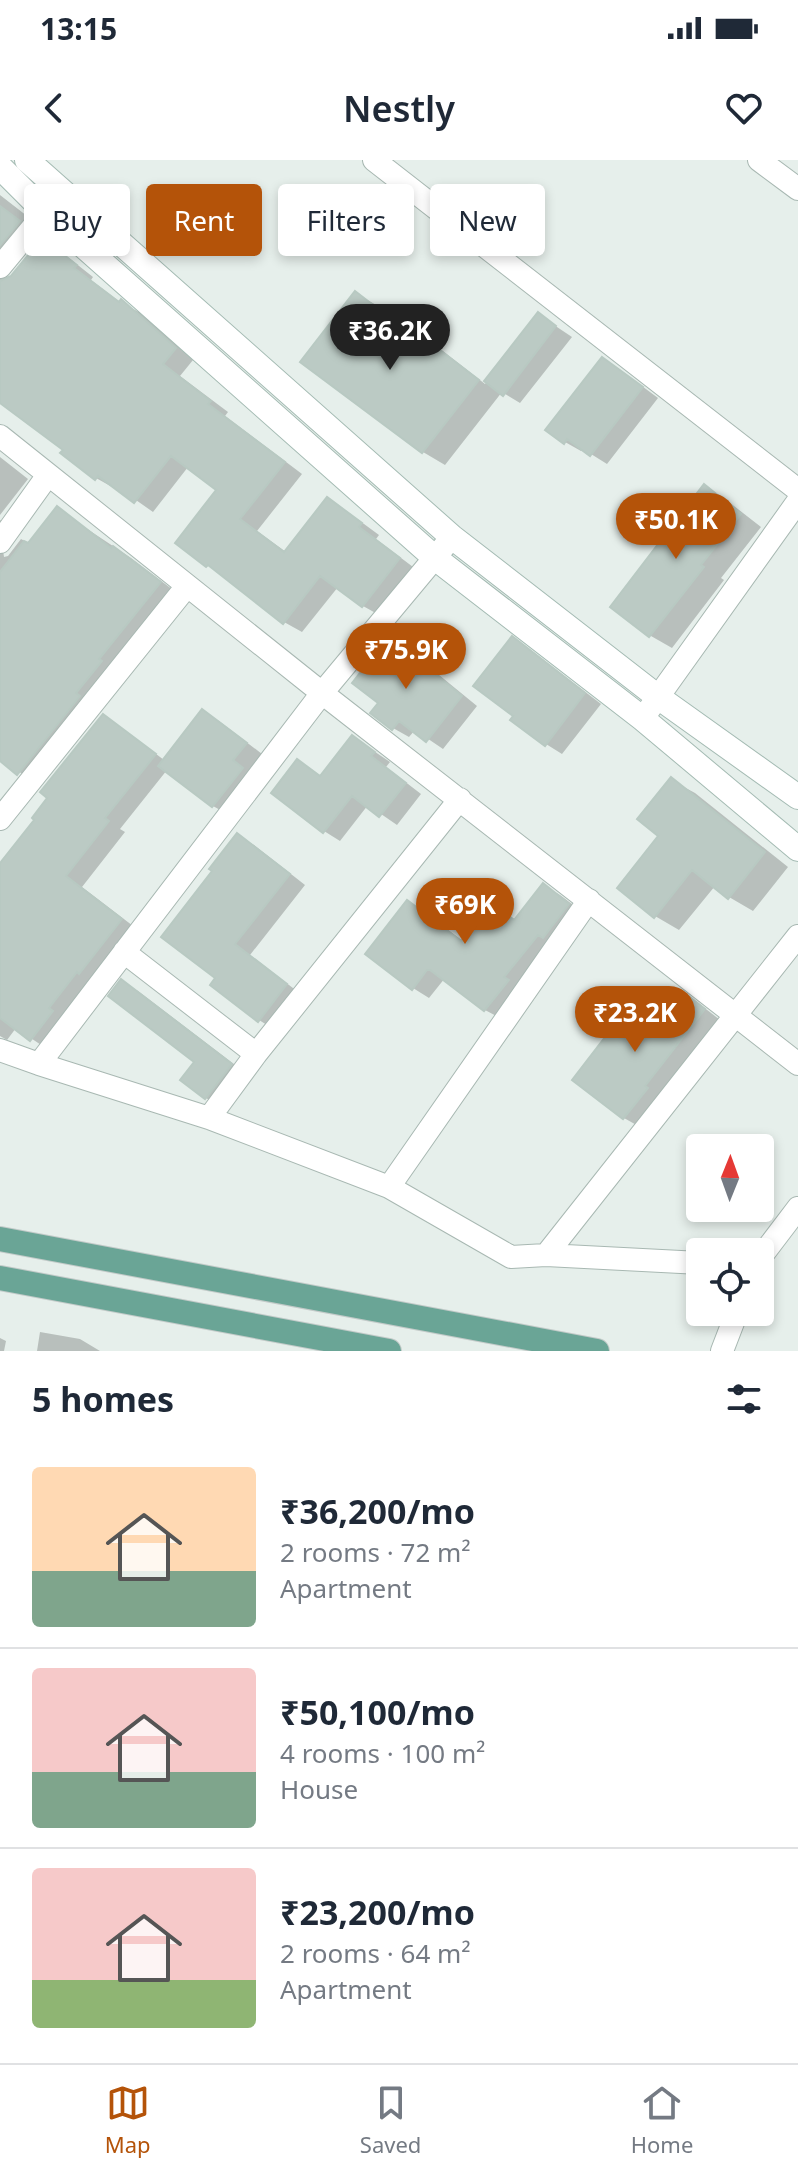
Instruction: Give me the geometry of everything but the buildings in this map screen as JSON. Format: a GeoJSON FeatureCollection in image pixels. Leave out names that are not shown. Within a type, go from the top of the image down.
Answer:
{"type":"FeatureCollection","features":[{"type":"Feature","properties":{"kind":"main road"},"geometry":{"type":"LineString","coordinates":[[0,1239],[597,1351]]}},
{"type":"Feature","properties":{"kind":"main road"},"geometry":{"type":"LineString","coordinates":[[0,1278],[389,1351]]}},
{"type":"Feature","properties":{"kind":"street"},"geometry":{"type":"LineString","coordinates":[[27,160],[53,184]]}},
{"type":"Feature","properties":{"kind":"street"},"geometry":{"type":"LineString","coordinates":[[374,160],[798,490]]}},
{"type":"Feature","properties":{"kind":"street"},"geometry":{"type":"LineString","coordinates":[[759,160],[798,189]]}},
{"type":"Feature","properties":{"kind":"street"},"geometry":{"type":"LineString","coordinates":[[0,167],[24,191]]}},
{"type":"Feature","properties":{"kind":"street"},"geometry":{"type":"LineString","coordinates":[[0,267],[24,236]]}},
{"type":"Feature","properties":{"kind":"street"},"geometry":{"type":"LineString","coordinates":[[130,252],[452,537],[658,697],[798,797]]}},
{"type":"Feature","properties":{"kind":"street"},"geometry":{"type":"LineString","coordinates":[[95,256],[435,558],[643,719],[798,849]]}},
{"type":"Feature","properties":{"kind":"street"},"geometry":{"type":"LineString","coordinates":[[0,436],[322,693],[798,1064]]}},
{"type":"Feature","properties":{"kind":"street"},"geometry":{"type":"LineString","coordinates":[[0,542],[48,475]]}},
{"type":"Feature","properties":{"kind":"street"},"geometry":{"type":"LineString","coordinates":[[643,719],[798,501]]}},
{"type":"Feature","properties":{"kind":"street"},"geometry":{"type":"LineString","coordinates":[[39,1064],[322,693],[452,537]]}},
{"type":"Feature","properties":{"kind":"street"},"geometry":{"type":"LineString","coordinates":[[0,819],[187,586]]}},
{"type":"Feature","properties":{"kind":"street"},"geometry":{"type":"LineString","coordinates":[[209,1118],[256,1054],[460,799]]}},
{"type":"Feature","properties":{"kind":"street"},"geometry":{"type":"LineString","coordinates":[[389,1187],[589,900]]}},
{"type":"Feature","properties":{"kind":"street"},"geometry":{"type":"LineString","coordinates":[[546,1255],[798,936]]}},
{"type":"Feature","properties":{"kind":"street"},"geometry":{"type":"LineString","coordinates":[[124,952],[256,1054]]}},
{"type":"Feature","properties":{"kind":"street"},"geometry":{"type":"LineString","coordinates":[[0,1050],[209,1118],[389,1187],[511,1257],[546,1255],[686,1262]]}},
{"type":"Feature","properties":{"kind":"street"},"geometry":{"type":"LineString","coordinates":[[774,1240],[798,1208]]}},
{"type":"Feature","properties":{"kind":"street"},"geometry":{"type":"LineString","coordinates":[[722,1351],[732,1326]]}}]}
